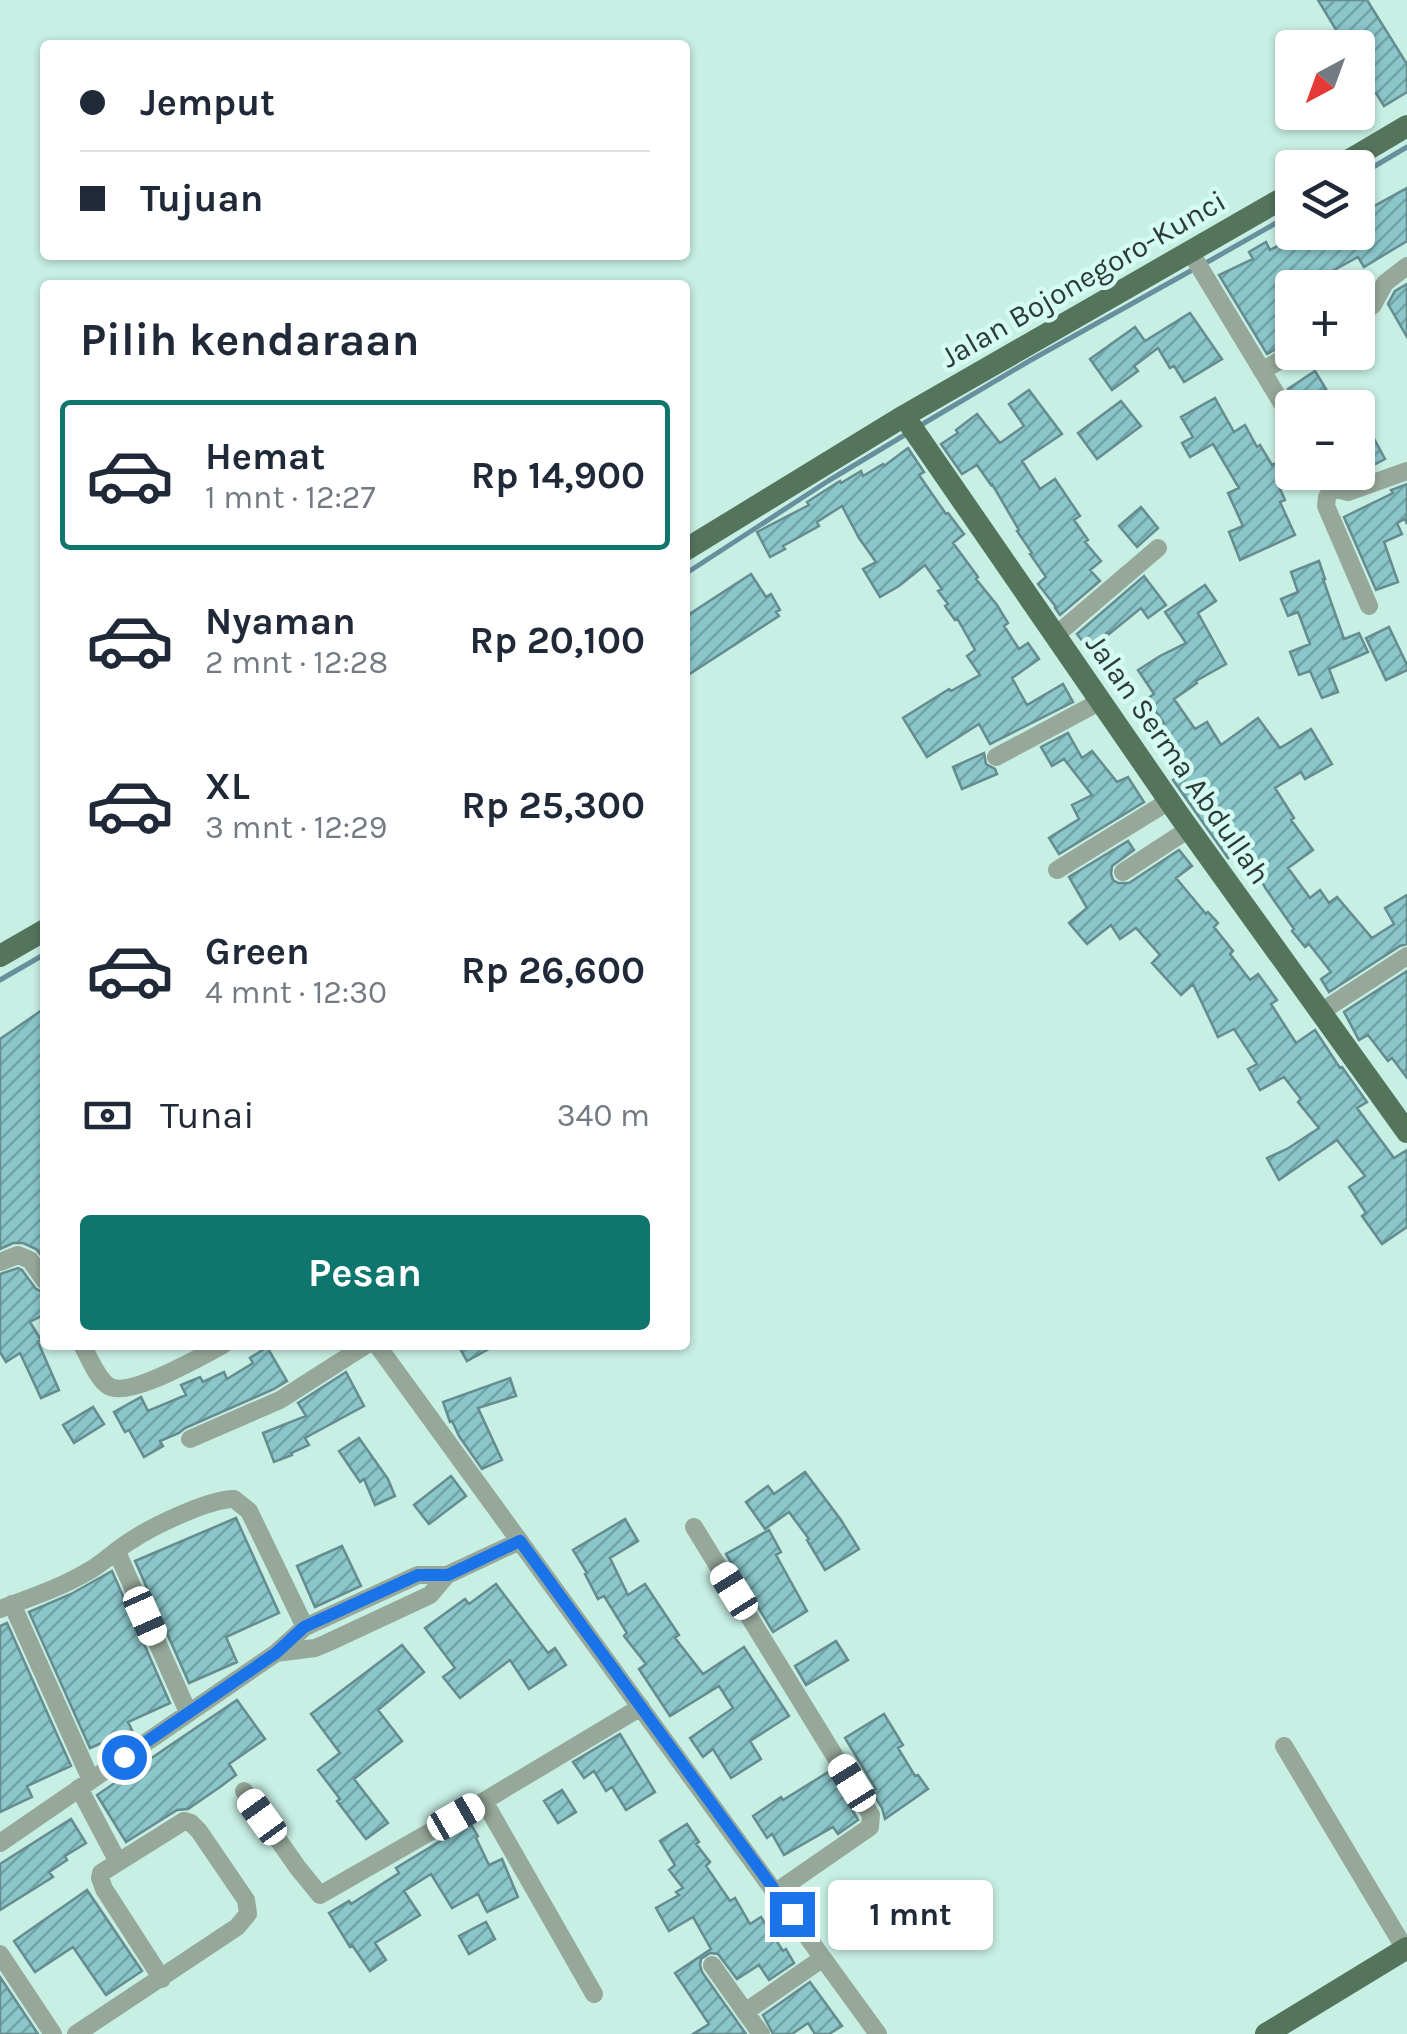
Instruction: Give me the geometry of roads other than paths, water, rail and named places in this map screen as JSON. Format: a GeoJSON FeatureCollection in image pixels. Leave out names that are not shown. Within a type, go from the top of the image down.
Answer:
{"type":"FeatureCollection","features":[{"type":"Feature","properties":{"kind":"main road"},"geometry":{"type":"LineString","coordinates":[[1366,150],[1407,126]]}},
{"type":"Feature","properties":{"kind":"main road","name":"Jalan Bojonegoro-Kunci"},"geometry":{"type":"LineString","coordinates":[[690,547],[912,428],[1198,262],[1275,205]]}},
{"type":"Feature","properties":{"kind":"main road","name":"Jalan Serma Abdullah"},"geometry":{"type":"LineString","coordinates":[[912,428],[1319,1012],[1404,1123]]}},
{"type":"Feature","properties":{"kind":"main road"},"geometry":{"type":"LineString","coordinates":[[0,956],[40,933]]}},
{"type":"Feature","properties":{"kind":"main road"},"geometry":{"type":"LineString","coordinates":[[1266,2034],[1406,1949]]}},
{"type":"Feature","properties":{"kind":"street"},"geometry":{"type":"LineString","coordinates":[[1198,262],[1275,392]]}},
{"type":"Feature","properties":{"kind":"street"},"geometry":{"type":"LineString","coordinates":[[1375,299],[1385,283],[1407,266]]}},
{"type":"Feature","properties":{"kind":"street"},"geometry":{"type":"LineString","coordinates":[[1262,371],[1275,363]]}},
{"type":"Feature","properties":{"kind":"street"},"geometry":{"type":"LineString","coordinates":[[1375,484],[1407,472]]}},
{"type":"Feature","properties":{"kind":"street"},"geometry":{"type":"LineString","coordinates":[[1328,490],[1326,506],[1369,606]]}},
{"type":"Feature","properties":{"kind":"street"},"geometry":{"type":"LineString","coordinates":[[1056,635],[1158,548]]}},
{"type":"Feature","properties":{"kind":"street"},"geometry":{"type":"LineString","coordinates":[[996,757],[1101,701]]}},
{"type":"Feature","properties":{"kind":"street"},"geometry":{"type":"LineString","coordinates":[[1058,870],[1170,801]]}},
{"type":"Feature","properties":{"kind":"street"},"geometry":{"type":"LineString","coordinates":[[1123,872],[1189,828]]}},
{"type":"Feature","properties":{"kind":"street"},"geometry":{"type":"LineString","coordinates":[[1319,1012],[1407,956]]}},
{"type":"Feature","properties":{"kind":"street"},"geometry":{"type":"LineString","coordinates":[[0,1262],[18,1255],[30,1260],[40,1275]]}},
{"type":"Feature","properties":{"kind":"street"},"geometry":{"type":"LineString","coordinates":[[85,1350],[100,1377],[118,1390],[136,1388],[212,1350]]}},
{"type":"Feature","properties":{"kind":"street"},"geometry":{"type":"LineString","coordinates":[[190,1440],[280,1400],[358,1350]]}},
{"type":"Feature","properties":{"kind":"street"},"geometry":{"type":"LineString","coordinates":[[381,1350],[878,2034]]}},
{"type":"Feature","properties":{"kind":"street"},"geometry":{"type":"LineString","coordinates":[[118,1862],[6,1607],[76,1578],[154,1528],[215,1502],[234,1499],[250,1511],[310,1624],[327,1644]]}},
{"type":"Feature","properties":{"kind":"street"},"geometry":{"type":"LineString","coordinates":[[694,1527],[871,1815],[870,1827],[776,1892]]}},
{"type":"Feature","properties":{"kind":"street"},"geometry":{"type":"LineString","coordinates":[[276,1653],[327,1644],[430,1595],[448,1575],[520,1541]]}},
{"type":"Feature","properties":{"kind":"street"},"geometry":{"type":"LineString","coordinates":[[116,1552],[188,1712]]}},
{"type":"Feature","properties":{"kind":"street"},"geometry":{"type":"LineString","coordinates":[[0,1843],[276,1653],[310,1624],[418,1575],[448,1575]]}},
{"type":"Feature","properties":{"kind":"street"},"geometry":{"type":"LineString","coordinates":[[244,1791],[320,1894],[640,1707]]}},
{"type":"Feature","properties":{"kind":"street"},"geometry":{"type":"LineString","coordinates":[[1284,1746],[1406,1949]]}},
{"type":"Feature","properties":{"kind":"street"},"geometry":{"type":"LineString","coordinates":[[484,1801],[594,1994]]}},
{"type":"Feature","properties":{"kind":"street"},"geometry":{"type":"LineString","coordinates":[[76,2034],[162,1978],[237,1927],[248,1914],[246,1900],[199,1831],[184,1821],[102,1873],[100,1883],[162,1978]]}},
{"type":"Feature","properties":{"kind":"street"},"geometry":{"type":"LineString","coordinates":[[0,1954],[53,2034]]}},
{"type":"Feature","properties":{"kind":"street"},"geometry":{"type":"LineString","coordinates":[[745,2012],[823,1958]]}},
{"type":"Feature","properties":{"kind":"street"},"geometry":{"type":"LineString","coordinates":[[712,1966],[760,2034]]}},
{"type":"Feature","properties":{"kind":"waterway"},"geometry":{"type":"LineString","coordinates":[[1375,166],[1407,147]]}},
{"type":"Feature","properties":{"kind":"waterway"},"geometry":{"type":"LineString","coordinates":[[1204,264],[1275,224]]}},
{"type":"Feature","properties":{"kind":"waterway"},"geometry":{"type":"LineString","coordinates":[[921,425],[1194,269]]}},
{"type":"Feature","properties":{"kind":"waterway"},"geometry":{"type":"LineString","coordinates":[[690,571],[908,433]]}},
{"type":"Feature","properties":{"kind":"waterway"},"geometry":{"type":"LineString","coordinates":[[0,980],[40,957]]}}]}
